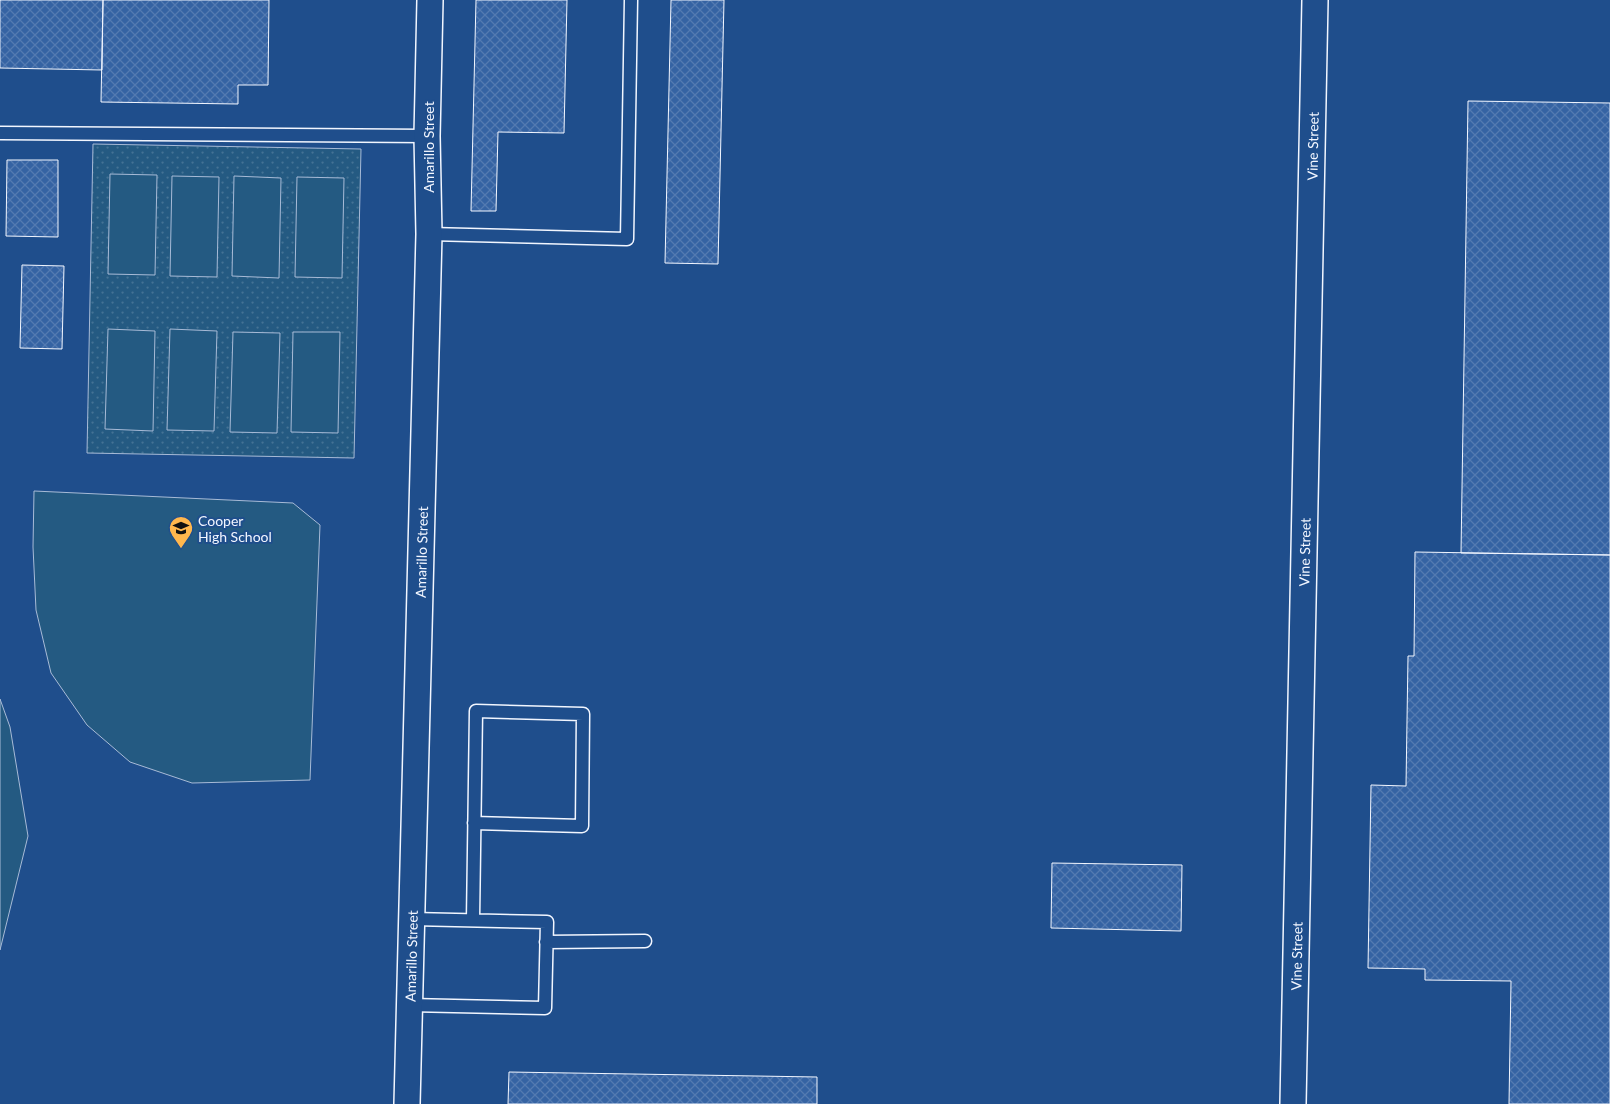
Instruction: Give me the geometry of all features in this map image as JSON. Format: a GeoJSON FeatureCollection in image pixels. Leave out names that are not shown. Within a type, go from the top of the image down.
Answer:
{"type":"FeatureCollection","features":[{"type":"Feature","properties":{"kind":"street","name":"Amarillo Street"},"geometry":{"type":"LineString","coordinates":[[407,1104],[429,234],[427,136],[430,0]]}},
{"type":"Feature","properties":{"kind":"street","name":"Vine Street"},"geometry":{"type":"LineString","coordinates":[[1293,1104],[1315,0]]}},
{"type":"Feature","properties":{"kind":"lane"},"geometry":{"type":"LineString","coordinates":[[429,234],[627,239],[631,0]]}},
{"type":"Feature","properties":{"kind":"lane"},"geometry":{"type":"LineString","coordinates":[[0,133],[427,136]]}},
{"type":"Feature","properties":{"kind":"lane"},"geometry":{"type":"LineString","coordinates":[[473,920],[474,823],[476,711],[583,714],[582,826],[474,823]]}},
{"type":"Feature","properties":{"kind":"lane"},"geometry":{"type":"LineString","coordinates":[[409,1004],[545,1008],[547,922],[412,919]]}},
{"type":"Feature","properties":{"kind":"lane"},"geometry":{"type":"LineString","coordinates":[[546,942],[645,941]]}},
{"type":"Feature","properties":{"kind":"shaded area"},"geometry":{"type":"Polygon","coordinates":[[[93,144],[361,149],[354,458],[87,453],[93,144]]]}},
{"type":"Feature","properties":{"kind":"shaded area"},"geometry":{"type":"Polygon","coordinates":[[[110,174],[157,175],[155,275],[108,274],[110,174]]]}},
{"type":"Feature","properties":{"kind":"shaded area"},"geometry":{"type":"Polygon","coordinates":[[[172,176],[219,177],[217,277],[170,276],[172,176]]]}},
{"type":"Feature","properties":{"kind":"shaded area"},"geometry":{"type":"Polygon","coordinates":[[[234,176],[281,178],[279,278],[232,276],[234,176]]]}},
{"type":"Feature","properties":{"kind":"shaded area"},"geometry":{"type":"Polygon","coordinates":[[[297,177],[344,178],[342,278],[295,277],[297,177]]]}},
{"type":"Feature","properties":{"kind":"shaded area"},"geometry":{"type":"Polygon","coordinates":[[[108,329],[155,331],[153,431],[105,429],[108,329]]]}},
{"type":"Feature","properties":{"kind":"shaded area"},"geometry":{"type":"Polygon","coordinates":[[[170,329],[217,331],[214,431],[167,430],[170,329]]]}},
{"type":"Feature","properties":{"kind":"shaded area"},"geometry":{"type":"Polygon","coordinates":[[[233,332],[280,333],[277,433],[230,432],[233,332]]]}},
{"type":"Feature","properties":{"kind":"shaded area"},"geometry":{"type":"Polygon","coordinates":[[[293,332],[340,332],[338,433],[291,432],[293,332]]]}},
{"type":"Feature","properties":{"kind":"shaded area"},"geometry":{"type":"Polygon","coordinates":[[[34,491],[293,503],[320,525],[310,780],[192,783],[130,762],[87,725],[51,673],[36,610],[33,547],[34,491]]]}},
{"type":"Feature","properties":{"kind":"shaded area"},"geometry":{"type":"Polygon","coordinates":[[[0,699],[10,727],[28,836],[0,950],[0,699]]]}},
{"type":"Feature","properties":{"kind":"building"},"geometry":{"type":"Polygon","coordinates":[[[0,0],[103,0],[102,70],[0,68],[0,0]]]}},
{"type":"Feature","properties":{"kind":"building"},"geometry":{"type":"Polygon","coordinates":[[[103,0],[269,0],[268,85],[238,85],[238,104],[101,102],[103,0]]]}},
{"type":"Feature","properties":{"kind":"building"},"geometry":{"type":"Polygon","coordinates":[[[476,0],[567,0],[564,133],[498,132],[496,211],[471,211],[476,0]]]}},
{"type":"Feature","properties":{"kind":"building"},"geometry":{"type":"Polygon","coordinates":[[[671,0],[724,0],[718,264],[665,263],[671,0]]]}},
{"type":"Feature","properties":{"kind":"building"},"geometry":{"type":"Polygon","coordinates":[[[1468,101],[1610,103],[1610,555],[1461,553],[1468,101]]]}},
{"type":"Feature","properties":{"kind":"building"},"geometry":{"type":"Polygon","coordinates":[[[7,160],[58,160],[58,237],[6,236],[7,160]]]}},
{"type":"Feature","properties":{"kind":"building"},"geometry":{"type":"Polygon","coordinates":[[[22,265],[64,266],[62,349],[20,348],[22,265]]]}},
{"type":"Feature","properties":{"kind":"building"},"geometry":{"type":"Polygon","coordinates":[[[1415,552],[1610,555],[1610,1104],[1509,1104],[1511,981],[1425,980],[1425,969],[1368,968],[1371,785],[1406,786],[1408,656],[1414,656],[1415,552]]]}},
{"type":"Feature","properties":{"kind":"building"},"geometry":{"type":"Polygon","coordinates":[[[1052,863],[1182,865],[1181,931],[1051,928],[1052,863]]]}},
{"type":"Feature","properties":{"kind":"building"},"geometry":{"type":"Polygon","coordinates":[[[509,1072],[817,1077],[817,1104],[508,1104],[509,1072]]]}},
{"type":"Feature","properties":{"kind":"place","name":"Cooper High School"},"geometry":{"type":"Point","coordinates":[181,549]}}]}
